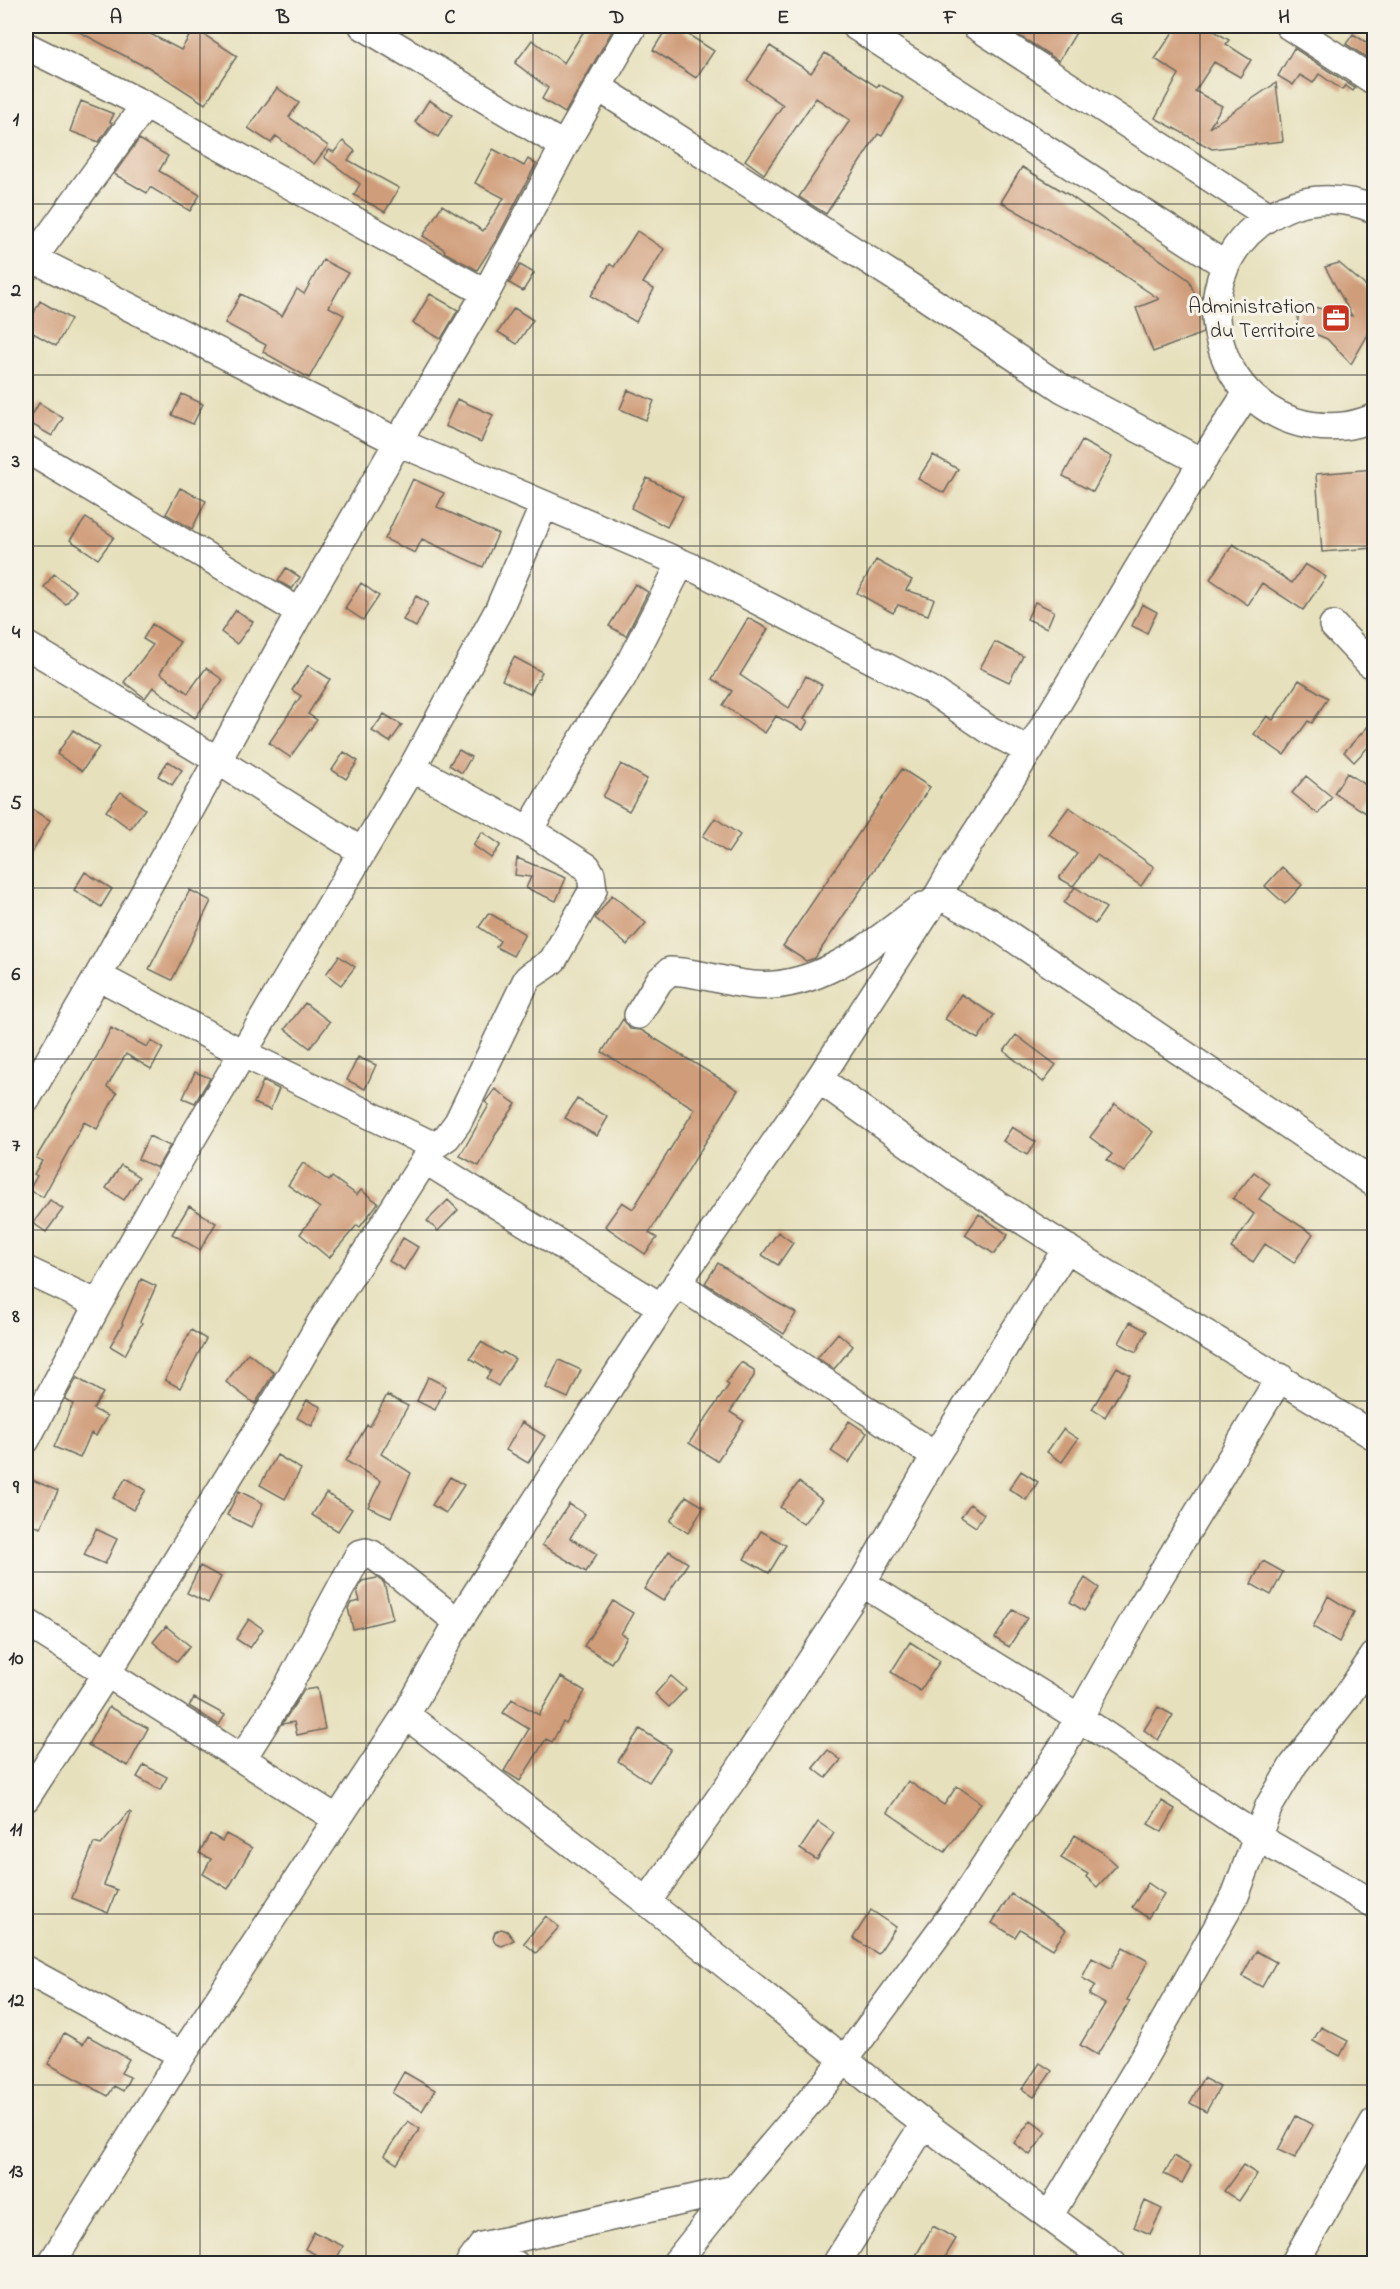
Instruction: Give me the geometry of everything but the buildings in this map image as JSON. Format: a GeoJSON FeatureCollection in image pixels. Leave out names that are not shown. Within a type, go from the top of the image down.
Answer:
{"type":"FeatureCollection","features":[{"type":"Feature","properties":{"kind":"street"},"geometry":{"type":"LineString","coordinates":[[26,30],[28,26]]}},
{"type":"Feature","properties":{"kind":"street"},"geometry":{"type":"LineString","coordinates":[[363,26],[564,146]]}},
{"type":"Feature","properties":{"kind":"street"},"geometry":{"type":"LineString","coordinates":[[26,1100],[98,976],[300,612],[486,293],[564,146],[633,26]]}},
{"type":"Feature","properties":{"kind":"street"},"geometry":{"type":"LineString","coordinates":[[855,26],[1225,265]]}},
{"type":"Feature","properties":{"kind":"street"},"geometry":{"type":"LineString","coordinates":[[976,26],[1269,216]]}},
{"type":"Feature","properties":{"kind":"street"},"geometry":{"type":"LineString","coordinates":[[1289,26],[1374,81]]}},
{"type":"Feature","properties":{"kind":"street"},"geometry":{"type":"LineString","coordinates":[[26,46],[145,105],[486,293]]}},
{"type":"Feature","properties":{"kind":"street"},"geometry":{"type":"LineString","coordinates":[[598,87],[912,288],[1063,389],[1202,462]]}},
{"type":"Feature","properties":{"kind":"street"},"geometry":{"type":"LineString","coordinates":[[145,105],[28,261],[398,442],[681,563],[931,690],[988,729],[1029,751]]}},
{"type":"Feature","properties":{"kind":"street"},"geometry":{"type":"LineString","coordinates":[[1374,209],[1360,203],[1329,199],[1298,203],[1269,216],[1244,237],[1225,265],[1216,298],[1216,332],[1227,364],[1247,393],[1275,414],[1309,426],[1345,426],[1374,418]]}},
{"type":"Feature","properties":{"kind":"street"},"geometry":{"type":"LineString","coordinates":[[51,2264],[182,2055],[406,1715],[458,1622],[661,1307],[819,1079],[938,895],[1029,751],[1202,462],[1247,393]]}},
{"type":"Feature","properties":{"kind":"street"},"geometry":{"type":"LineString","coordinates":[[26,449],[300,612]]}},
{"type":"Feature","properties":{"kind":"street"},"geometry":{"type":"LineString","coordinates":[[26,1440],[98,1304],[177,1164],[412,768],[498,610],[544,505]]}},
{"type":"Feature","properties":{"kind":"street"},"geometry":{"type":"LineString","coordinates":[[529,830],[593,721],[622,678],[681,563]]}},
{"type":"Feature","properties":{"kind":"street"},"geometry":{"type":"LineString","coordinates":[[1333,625],[1369,663],[1374,665]]}},
{"type":"Feature","properties":{"kind":"street"},"geometry":{"type":"LineString","coordinates":[[26,645],[218,760],[361,851]]}},
{"type":"Feature","properties":{"kind":"street"},"geometry":{"type":"LineString","coordinates":[[26,1798],[107,1673],[280,1394],[321,1322],[429,1153],[447,1137],[458,1122],[527,979],[535,970],[547,966],[553,960],[593,890],[591,874],[587,867],[529,830],[412,768]]}},
{"type":"Feature","properties":{"kind":"street"},"geometry":{"type":"LineString","coordinates":[[638,1015],[659,981],[670,971],[704,974],[751,985],[784,985],[859,954],[938,895]]}},
{"type":"Feature","properties":{"kind":"street"},"geometry":{"type":"LineString","coordinates":[[938,895],[988,921],[1374,1183]]}},
{"type":"Feature","properties":{"kind":"street"},"geometry":{"type":"LineString","coordinates":[[98,976],[429,1153],[661,1307]]}},
{"type":"Feature","properties":{"kind":"street"},"geometry":{"type":"LineString","coordinates":[[819,1079],[962,1182],[1374,1436]]}},
{"type":"Feature","properties":{"kind":"street"},"geometry":{"type":"LineString","coordinates":[[647,1902],[733,1779],[862,1583],[935,1456],[1067,1248]]}},
{"type":"Feature","properties":{"kind":"street"},"geometry":{"type":"LineString","coordinates":[[26,1270],[98,1304]]}},
{"type":"Feature","properties":{"kind":"street"},"geometry":{"type":"LineString","coordinates":[[677,1283],[935,1456]]}},
{"type":"Feature","properties":{"kind":"street"},"geometry":{"type":"LineString","coordinates":[[675,2264],[735,2189],[844,2061],[957,1908],[1033,1795],[1208,1494],[1280,1377]]}},
{"type":"Feature","properties":{"kind":"street"},"geometry":{"type":"LineString","coordinates":[[242,1759],[288,1686],[359,1554],[366,1552],[372,1554],[458,1622]]}},
{"type":"Feature","properties":{"kind":"street"},"geometry":{"type":"LineString","coordinates":[[862,1583],[1078,1717],[1259,1838],[1374,1904]]}},
{"type":"Feature","properties":{"kind":"street"},"geometry":{"type":"LineString","coordinates":[[26,1622],[337,1819]]}},
{"type":"Feature","properties":{"kind":"street"},"geometry":{"type":"LineString","coordinates":[[1049,2216],[1201,1959],[1235,1896],[1259,1838],[1269,1806],[1294,1764],[1345,1699],[1374,1656]]}},
{"type":"Feature","properties":{"kind":"street"},"geometry":{"type":"LineString","coordinates":[[406,1715],[647,1902],[926,2125],[1113,2264]]}},
{"type":"Feature","properties":{"kind":"street"},"geometry":{"type":"LineString","coordinates":[[26,1970],[182,2055]]}},
{"type":"Feature","properties":{"kind":"street"},"geometry":{"type":"LineString","coordinates":[[1294,2264],[1374,2123]]}},
{"type":"Feature","properties":{"kind":"street"},"geometry":{"type":"LineString","coordinates":[[836,2264],[914,2140],[926,2125]]}},
{"type":"Feature","properties":{"kind":"street"},"geometry":{"type":"LineString","coordinates":[[475,2255],[735,2189]]}},
{"type":"Feature","properties":{"kind":"street"},"geometry":{"type":"LineString","coordinates":[[475,2255],[515,2264]]}},
{"type":"Feature","properties":{"kind":"place","name":"Administration du Territoire"},"geometry":{"type":"Point","coordinates":[1336,318]}}]}
